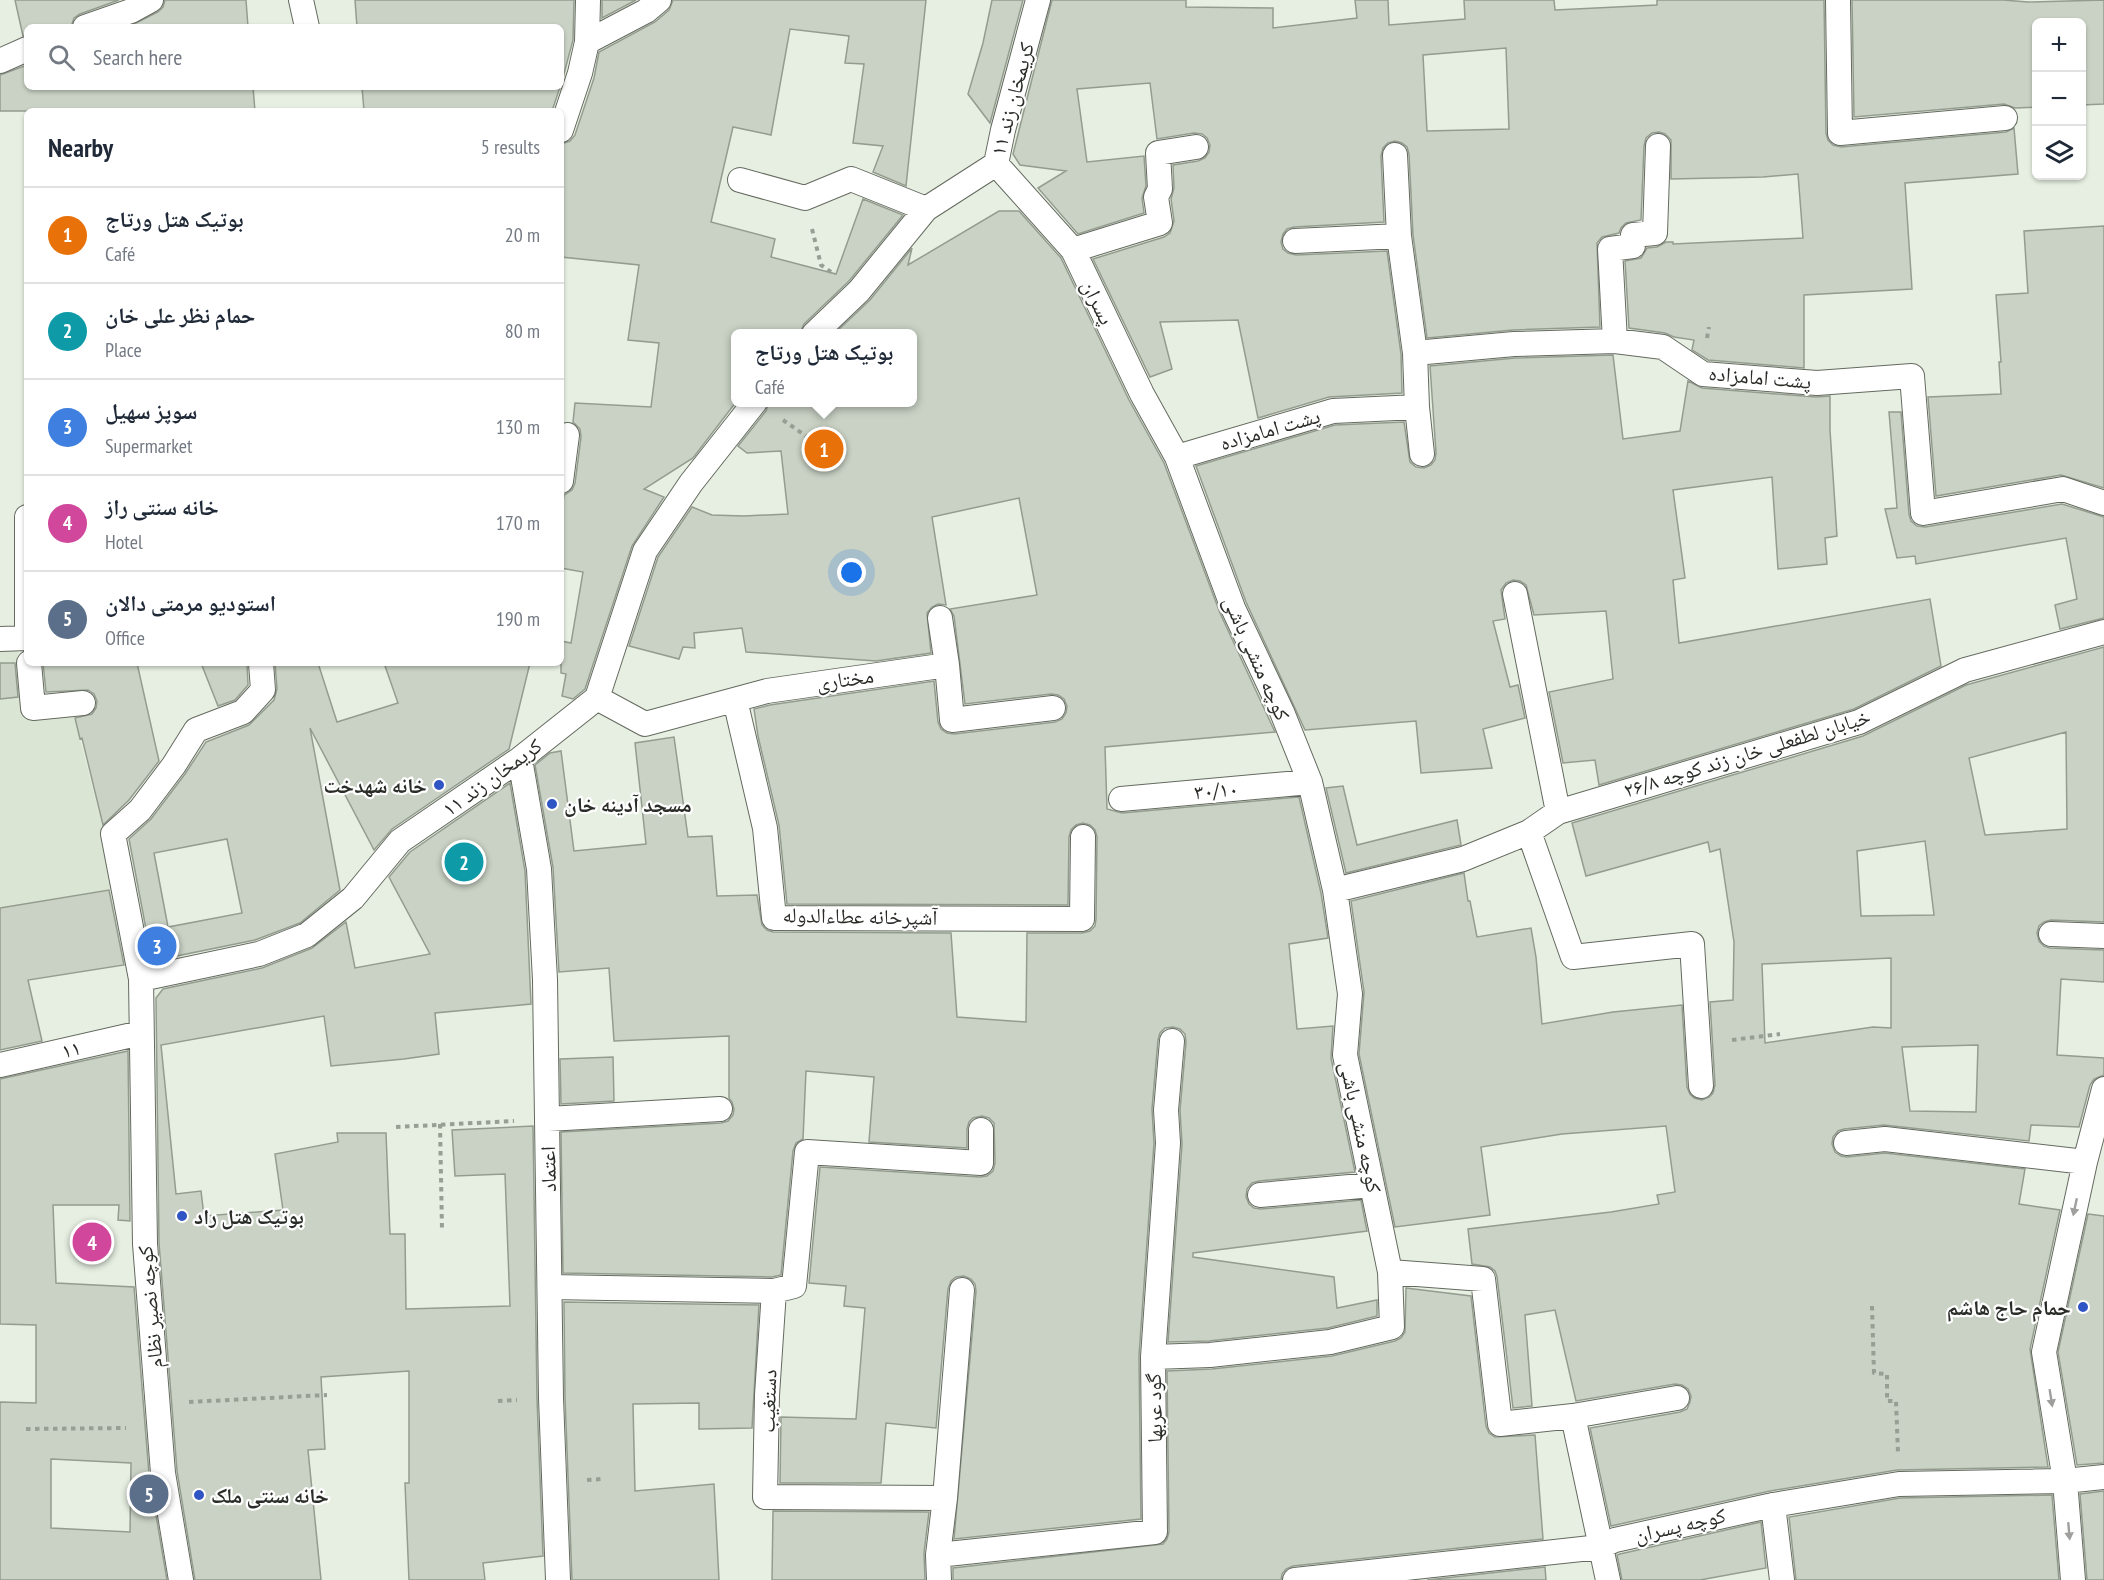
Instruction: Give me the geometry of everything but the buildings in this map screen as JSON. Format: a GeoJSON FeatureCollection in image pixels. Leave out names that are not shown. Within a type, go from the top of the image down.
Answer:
{"type":"FeatureCollection","features":[{"type":"Feature","properties":{"kind":"lane"},"geometry":{"type":"LineString","coordinates":[[93,24],[131,11],[151,0]]}},
{"type":"Feature","properties":{"kind":"lane"},"geometry":{"type":"LineString","coordinates":[[301,0],[306,24]]}},
{"type":"Feature","properties":{"kind":"lane"},"geometry":{"type":"LineString","coordinates":[[564,121],[580,73],[587,42],[588,0]]}},
{"type":"Feature","properties":{"kind":"lane"},"geometry":{"type":"LineString","coordinates":[[587,42],[646,11],[659,0]]}},
{"type":"Feature","properties":{"kind":"lane","name":"کریمخان زند ۱۱"},"geometry":{"type":"LineString","coordinates":[[818,329],[859,291],[926,209],[996,164],[1002,130],[1038,0]]}},
{"type":"Feature","properties":{"kind":"lane"},"geometry":{"type":"LineString","coordinates":[[1838,0],[1840,133],[2005,118]]}},
{"type":"Feature","properties":{"kind":"lane"},"geometry":{"type":"LineString","coordinates":[[0,61],[24,50]]}},
{"type":"Feature","properties":{"kind":"lane"},"geometry":{"type":"LineString","coordinates":[[1615,341],[1610,249],[1633,246],[1633,235],[1655,233],[1658,146]]}},
{"type":"Feature","properties":{"kind":"lane"},"geometry":{"type":"LineString","coordinates":[[1073,250],[1160,223],[1156,197],[1160,189],[1158,153],[1196,147]]}},
{"type":"Feature","properties":{"kind":"lane"},"geometry":{"type":"LineString","coordinates":[[1395,155],[1399,236],[1415,353],[1422,454]]}},
{"type":"Feature","properties":{"kind":"lane","name":"پسران"},"geometry":{"type":"LineString","coordinates":[[996,164],[1073,250],[1142,394],[1177,457]]}},
{"type":"Feature","properties":{"kind":"lane"},"geometry":{"type":"LineString","coordinates":[[740,180],[805,198],[851,179],[926,209]]}},
{"type":"Feature","properties":{"kind":"lane"},"geometry":{"type":"LineString","coordinates":[[1295,241],[1399,236]]}},
{"type":"Feature","properties":{"kind":"lane","name":"پشت امامزاده"},"geometry":{"type":"LineString","coordinates":[[1415,353],[1514,344],[1615,341],[1663,347],[1703,374],[1816,383],[1912,376],[1923,513],[2063,489],[2104,503]]}},
{"type":"Feature","properties":{"kind":"lane","name":"پشت امامزاده"},"geometry":{"type":"LineString","coordinates":[[1177,457],[1333,411],[1417,406]]}},
{"type":"Feature","properties":{"kind":"lane"},"geometry":{"type":"LineString","coordinates":[[597,698],[645,551],[691,483],[751,407]]}},
{"type":"Feature","properties":{"kind":"lane"},"geometry":{"type":"LineString","coordinates":[[564,458],[567,435]]}},
{"type":"Feature","properties":{"kind":"lane","name":"کوچه منشی باشی"},"geometry":{"type":"LineString","coordinates":[[1153,1357],[1210,1355],[1330,1342],[1392,1327],[1390,1272],[1345,1055],[1350,994],[1335,890],[1310,782],[1282,712],[1233,608],[1177,457]]}},
{"type":"Feature","properties":{"kind":"lane"},"geometry":{"type":"LineString","coordinates":[[1515,594],[1558,812]]}},
{"type":"Feature","properties":{"kind":"lane"},"geometry":{"type":"LineString","coordinates":[[940,618],[952,720],[1053,708]]}},
{"type":"Feature","properties":{"kind":"lane","name":"خیابان لطفعلی خان زند کوچه ۲۶/۸"},"geometry":{"type":"LineString","coordinates":[[1335,890],[1464,859],[1529,832],[1558,812],[1858,722],[1965,670],[2104,632]]}},
{"type":"Feature","properties":{"kind":"lane"},"geometry":{"type":"LineString","coordinates":[[0,639],[24,638]]}},
{"type":"Feature","properties":{"kind":"lane","name":"مختاری"},"geometry":{"type":"LineString","coordinates":[[597,698],[645,724],[767,691],[947,665]]}},
{"type":"Feature","properties":{"kind":"lane"},"geometry":{"type":"LineString","coordinates":[[29,666],[33,708],[83,703]]}},
{"type":"Feature","properties":{"kind":"lane"},"geometry":{"type":"LineString","coordinates":[[141,1033],[141,980],[113,834],[140,810],[174,765],[196,730],[243,712],[263,690],[261,666]]}},
{"type":"Feature","properties":{"kind":"lane","name":"کریمخان زند ۱۱"},"geometry":{"type":"LineString","coordinates":[[141,980],[259,954],[307,935],[353,898],[400,841],[520,759],[597,698]]}},
{"type":"Feature","properties":{"kind":"lane","name":"آشپرخانه عطاءالدوله"},"geometry":{"type":"LineString","coordinates":[[735,700],[765,828],[774,918],[1083,919],[1083,837]]}},
{"type":"Feature","properties":{"kind":"lane","name":"اعتماد"},"geometry":{"type":"LineString","coordinates":[[520,759],[539,869],[545,980],[553,1481],[558,1580]]}},
{"type":"Feature","properties":{"kind":"lane","name":"۳۰/۱۰"},"geometry":{"type":"LineString","coordinates":[[1121,799],[1310,782]]}},
{"type":"Feature","properties":{"kind":"lane"},"geometry":{"type":"LineString","coordinates":[[1529,832],[1573,957],[1692,944],[1701,1086]]}},
{"type":"Feature","properties":{"kind":"lane"},"geometry":{"type":"LineString","coordinates":[[2051,934],[2104,936]]}},
{"type":"Feature","properties":{"kind":"lane","name":"۱۱"},"geometry":{"type":"LineString","coordinates":[[0,1065],[141,1033]]}},
{"type":"Feature","properties":{"kind":"lane","name":"کوچه نصیر نظام"},"geometry":{"type":"LineString","coordinates":[[141,1033],[145,1244],[163,1473],[181,1580]]}},
{"type":"Feature","properties":{"kind":"lane","name":"گود عربها"},"geometry":{"type":"LineString","coordinates":[[938,1555],[1155,1532],[1153,1357],[1168,1143],[1166,1110],[1172,1041]]}},
{"type":"Feature","properties":{"kind":"lane"},"geometry":{"type":"LineString","coordinates":[[2073,1580],[2065,1481],[2044,1352],[2085,1162],[2104,1089]]}},
{"type":"Feature","properties":{"kind":"lane"},"geometry":{"type":"LineString","coordinates":[[548,1119],[720,1109]]}},
{"type":"Feature","properties":{"kind":"lane"},"geometry":{"type":"LineString","coordinates":[[550,1287],[774,1290],[794,1286],[807,1152],[981,1163],[981,1130]]}},
{"type":"Feature","properties":{"kind":"lane"},"geometry":{"type":"LineString","coordinates":[[1846,1143],[1885,1140],[2085,1162]]}},
{"type":"Feature","properties":{"kind":"lane"},"geometry":{"type":"LineString","coordinates":[[1260,1195],[1372,1185]]}},
{"type":"Feature","properties":{"kind":"lane"},"geometry":{"type":"LineString","coordinates":[[1390,1272],[1483,1279],[1500,1424],[1573,1416],[1677,1398]]}},
{"type":"Feature","properties":{"kind":"lane","name":"دستغیب"},"geometry":{"type":"LineString","coordinates":[[774,1290],[767,1395],[765,1497],[945,1498]]}},
{"type":"Feature","properties":{"kind":"lane"},"geometry":{"type":"LineString","coordinates":[[939,1580],[938,1555],[945,1498],[962,1290]]}},
{"type":"Feature","properties":{"kind":"lane"},"geometry":{"type":"LineString","coordinates":[[1573,1416],[1608,1580]]}},
{"type":"Feature","properties":{"kind":"lane","name":"کوچه پسران"},"geometry":{"type":"LineString","coordinates":[[1295,1580],[1600,1547],[1615,1540],[1773,1505],[1899,1484],[2065,1481],[2104,1477]]}},
{"type":"Feature","properties":{"kind":"lane"},"geometry":{"type":"LineString","coordinates":[[1773,1505],[1782,1580]]}},
{"type":"Feature","properties":{"kind":"path"},"geometry":{"type":"LineString","coordinates":[[805,198],[821,265],[859,291]]}},
{"type":"Feature","properties":{"kind":"path"},"geometry":{"type":"LineString","coordinates":[[1698,1044],[1780,1034]]}},
{"type":"Feature","properties":{"kind":"path"},"geometry":{"type":"LineString","coordinates":[[396,1127],[548,1119]]}},
{"type":"Feature","properties":{"kind":"path"},"geometry":{"type":"LineString","coordinates":[[440,1124],[442,1229]]}},
{"type":"Feature","properties":{"kind":"path"},"geometry":{"type":"LineString","coordinates":[[1872,1306],[1874,1373],[1887,1374],[1887,1401],[1896,1401],[1899,1484]]}},
{"type":"Feature","properties":{"kind":"path"},"geometry":{"type":"LineString","coordinates":[[26,1429],[159,1416],[327,1395]]}},
{"type":"Feature","properties":{"kind":"shaded area"},"geometry":{"type":"Polygon","coordinates":[[[18,649],[24,719],[74,715],[118,888],[28,903],[26,929],[0,931],[0,651],[18,649]]]}},
{"type":"Feature","properties":{"kind":"place","name":"بوتیک هتل ورتاج"},"geometry":{"type":"Point","coordinates":[824,449]}},
{"type":"Feature","properties":{"kind":"place","name":"خانه شهدخت"},"geometry":{"type":"Point","coordinates":[439,785]}},
{"type":"Feature","properties":{"kind":"place","name":"مسجد آدینه خان"},"geometry":{"type":"Point","coordinates":[552,804]}},
{"type":"Feature","properties":{"kind":"place","name":"حمام نظر علی خان"},"geometry":{"type":"Point","coordinates":[464,862]}},
{"type":"Feature","properties":{"kind":"place","name":"سوپز سهیل"},"geometry":{"type":"Point","coordinates":[157,946]}},
{"type":"Feature","properties":{"kind":"place","name":"بوتیک هتل راد"},"geometry":{"type":"Point","coordinates":[182,1216]}},
{"type":"Feature","properties":{"kind":"place","name":"خانه سنتی راز"},"geometry":{"type":"Point","coordinates":[92,1242]}},
{"type":"Feature","properties":{"kind":"place","name":"حمام حاج هاشم"},"geometry":{"type":"Point","coordinates":[2083,1307]}},
{"type":"Feature","properties":{"kind":"place","name":"استودیو مرمتی دالان"},"geometry":{"type":"Point","coordinates":[149,1494]}},
{"type":"Feature","properties":{"kind":"place","name":"خانه سنتی ملک"},"geometry":{"type":"Point","coordinates":[199,1495]}}]}
